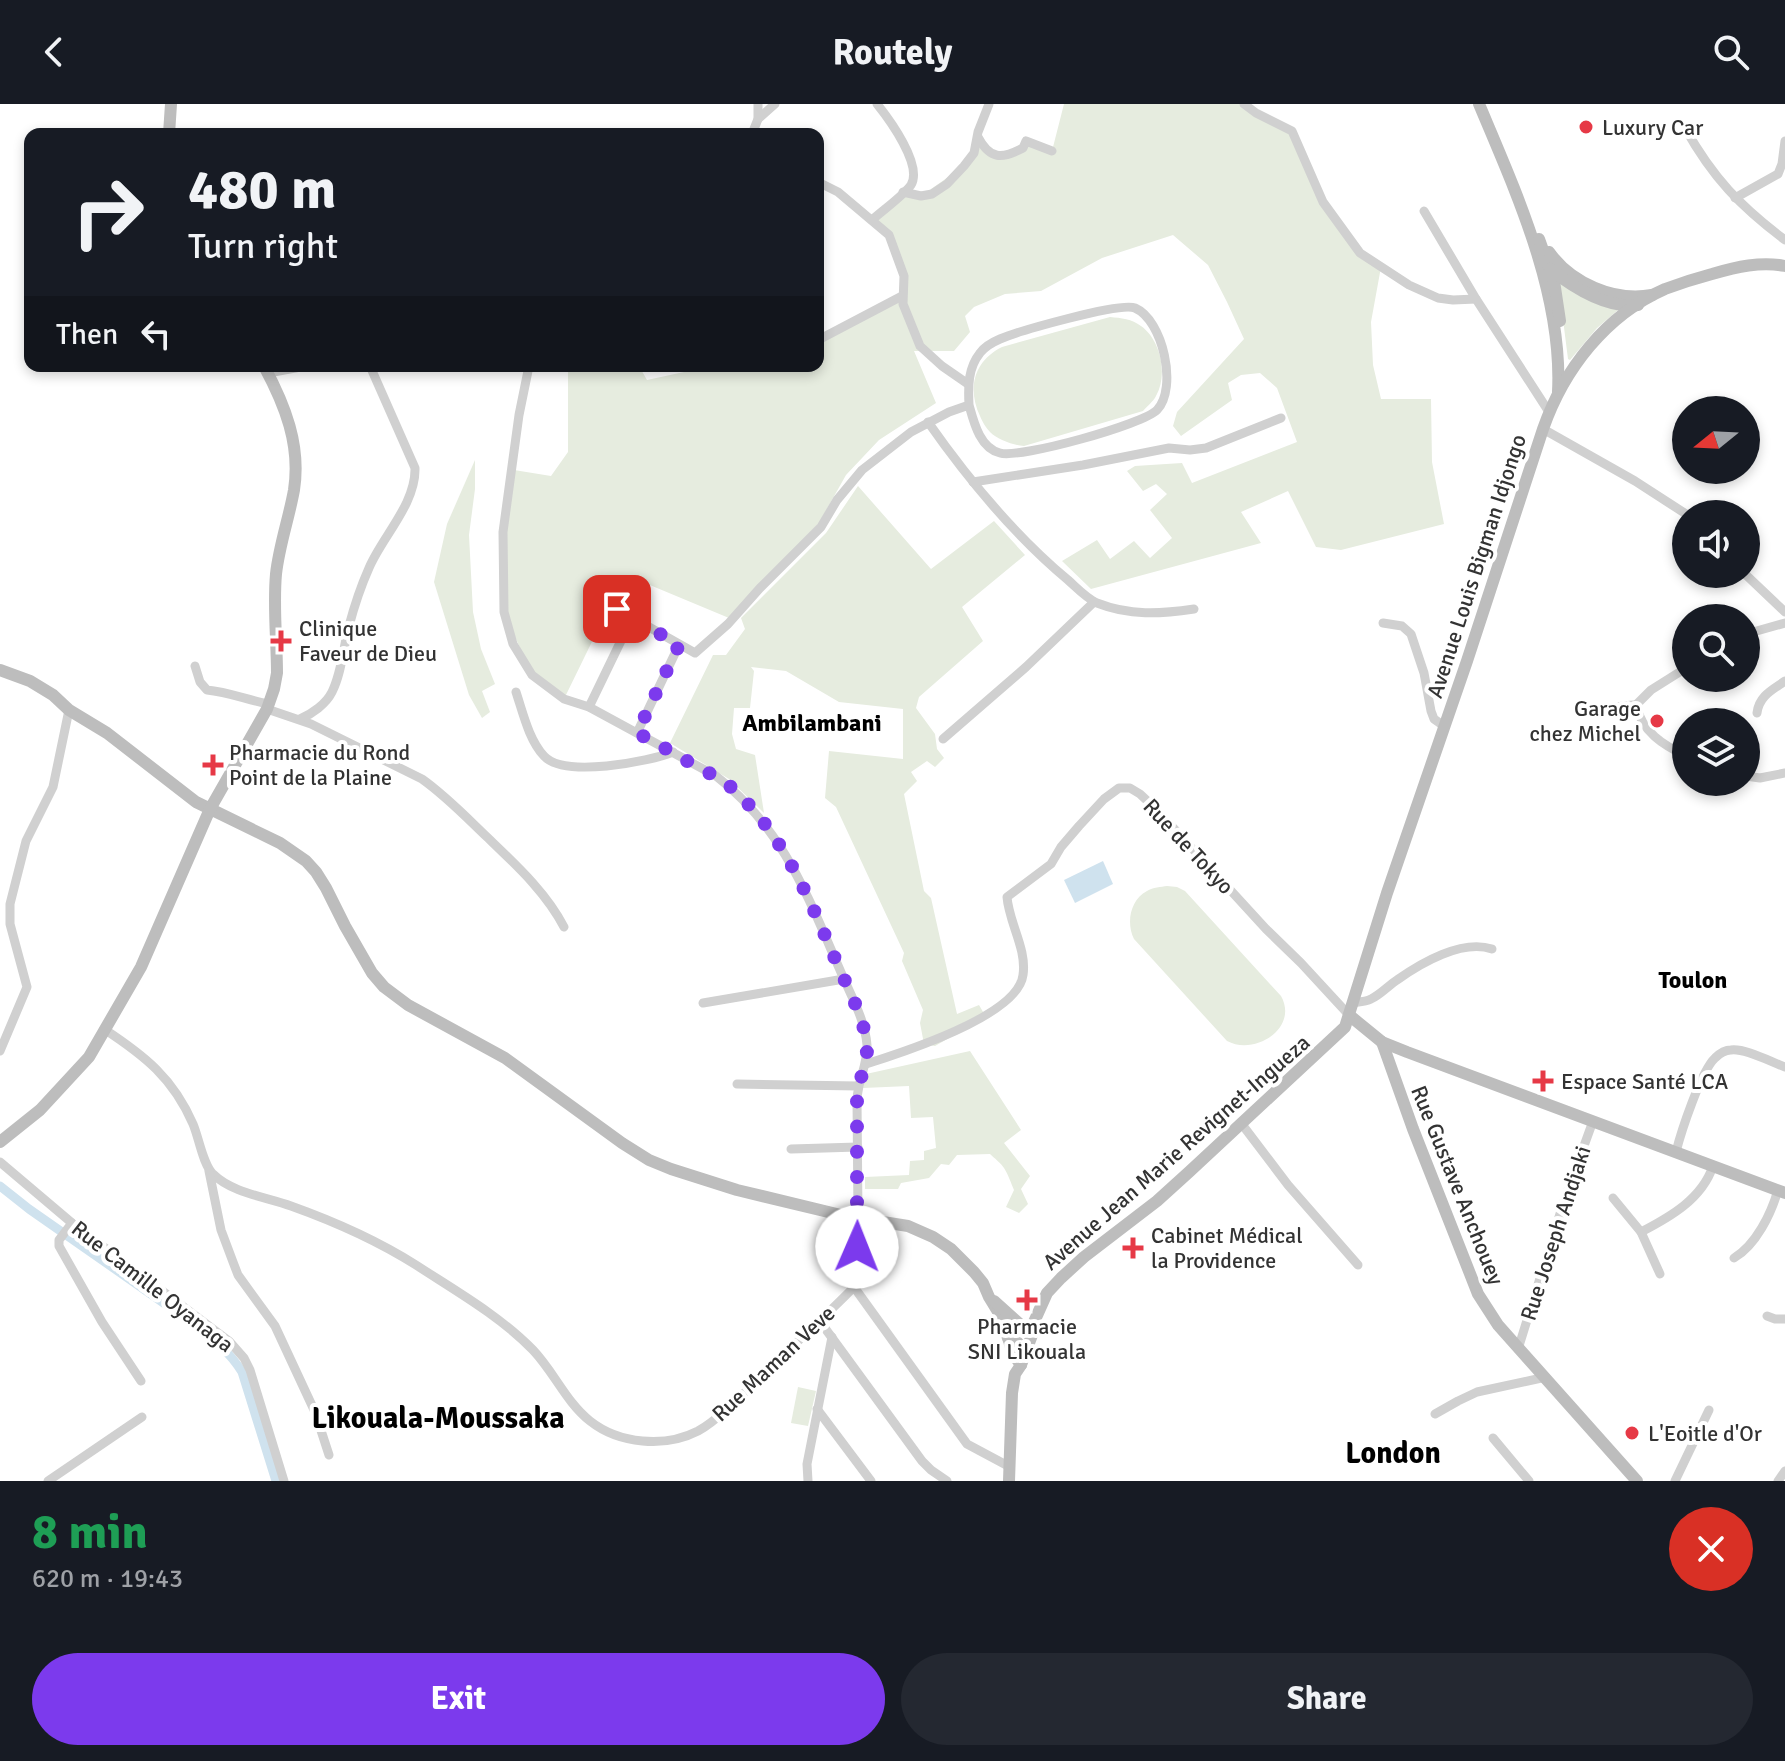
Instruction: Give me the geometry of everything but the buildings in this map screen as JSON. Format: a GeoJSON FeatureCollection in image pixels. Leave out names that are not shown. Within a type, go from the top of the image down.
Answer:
{"type":"FeatureCollection","features":[{"type":"Feature","properties":{"kind":"street"},"geometry":{"type":"LineString","coordinates":[[169,128],[171,104]]}},
{"type":"Feature","properties":{"kind":"street"},"geometry":{"type":"LineString","coordinates":[[754,128],[758,104]]}},
{"type":"Feature","properties":{"kind":"street"},"geometry":{"type":"LineString","coordinates":[[758,119],[775,104]]}},
{"type":"Feature","properties":{"kind":"street"},"geometry":{"type":"LineString","coordinates":[[872,220],[911,184],[913,168],[902,141],[877,104]]}},
{"type":"Feature","properties":{"kind":"street"},"geometry":{"type":"LineString","coordinates":[[903,192],[921,196],[932,194],[947,184],[974,153],[989,104]]}},
{"type":"Feature","properties":{"kind":"street"},"geometry":{"type":"LineString","coordinates":[[1244,104],[1292,131],[1323,202],[1360,253],[1409,285],[1438,298],[1476,299]]}},
{"type":"Feature","properties":{"kind":"street"},"geometry":{"type":"LineString","coordinates":[[1479,104],[1520,203],[1537,255],[1553,320],[1558,393]]}},
{"type":"Feature","properties":{"kind":"street"},"geometry":{"type":"LineString","coordinates":[[1685,128],[1706,163],[1735,198],[1785,240]]}},
{"type":"Feature","properties":{"kind":"street"},"geometry":{"type":"LineString","coordinates":[[978,137],[987,151],[1001,156],[1023,148],[1026,141],[1052,151]]}},
{"type":"Feature","properties":{"kind":"street"},"geometry":{"type":"LineString","coordinates":[[1735,198],[1778,174],[1785,141]]}},
{"type":"Feature","properties":{"kind":"street"},"geometry":{"type":"LineString","coordinates":[[824,185],[838,192],[889,235],[904,276],[903,304],[920,346],[968,384]]}},
{"type":"Feature","properties":{"kind":"street"},"geometry":{"type":"LineString","coordinates":[[1520,203],[1527,211],[1551,271],[1566,380]]}},
{"type":"Feature","properties":{"kind":"street"},"geometry":{"type":"LineString","coordinates":[[1424,211],[1549,412]]}},
{"type":"Feature","properties":{"kind":"street"},"geometry":{"type":"LineString","coordinates":[[1537,235],[1563,269],[1589,285],[1618,296],[1655,295]]}},
{"type":"Feature","properties":{"kind":"street"},"geometry":{"type":"LineString","coordinates":[[1537,255],[1551,271],[1591,295],[1623,305],[1639,305]]}},
{"type":"Feature","properties":{"kind":"street","name":"Avenue Louis Bigman Idjongo"},"geometry":{"type":"LineString","coordinates":[[1350,1009],[1543,429],[1558,393],[1575,364],[1603,331],[1655,295],[1681,283],[1736,267],[1763,264],[1785,266]]}},
{"type":"Feature","properties":{"kind":"street"},"geometry":{"type":"LineString","coordinates":[[824,337],[902,296]]}},
{"type":"Feature","properties":{"kind":"street"},"geometry":{"type":"LineString","coordinates":[[1132,306],[1146,315],[1164,354],[1167,384],[1163,404],[1150,416],[1044,449],[1014,455],[998,453],[987,445],[975,429],[969,405],[971,370],[978,354],[986,347],[997,340],[1103,311],[1132,306]]}},
{"type":"Feature","properties":{"kind":"street"},"geometry":{"type":"LineString","coordinates":[[0,1142],[40,1110],[89,1057],[141,967],[210,809],[268,707],[277,673],[276,575],[296,464],[288,417],[267,372]]}},
{"type":"Feature","properties":{"kind":"street"},"geometry":{"type":"LineString","coordinates":[[300,719],[328,699],[334,689],[349,625],[368,570],[395,525],[414,481],[415,468],[373,372]]}},
{"type":"Feature","properties":{"kind":"street","name":"Rue Maman Veve"},"geometry":{"type":"LineString","coordinates":[[209,1171],[220,1181],[317,1217],[413,1264],[515,1334],[535,1352],[572,1403],[592,1423],[617,1435],[642,1441],[654,1442],[700,1430],[750,1387],[854,1287],[857,1276],[858,1086],[866,1064],[865,1033],[791,862],[769,828],[732,788],[716,776],[589,707],[564,699],[532,675],[513,644],[504,612],[504,519],[528,372]]}},
{"type":"Feature","properties":{"kind":"street"},"geometry":{"type":"LineString","coordinates":[[617,609],[695,653],[728,624],[821,527],[837,500],[862,470],[911,432],[969,405]]}},
{"type":"Feature","properties":{"kind":"street"},"geometry":{"type":"LineString","coordinates":[[973,482],[1169,448],[1206,448],[1281,418]]}},
{"type":"Feature","properties":{"kind":"street"},"geometry":{"type":"LineString","coordinates":[[928,422],[973,482],[1049,564],[1094,602],[1129,612],[1156,614],[1194,609]]}},
{"type":"Feature","properties":{"kind":"street"},"geometry":{"type":"LineString","coordinates":[[1543,429],[1672,505]]}},
{"type":"Feature","properties":{"kind":"street"},"geometry":{"type":"LineString","coordinates":[[1760,588],[1785,612]]}},
{"type":"Feature","properties":{"kind":"street"},"geometry":{"type":"LineString","coordinates":[[943,739],[1032,662],[1094,602]]}},
{"type":"Feature","properties":{"kind":"street"},"geometry":{"type":"LineString","coordinates":[[589,707],[632,618]]}},
{"type":"Feature","properties":{"kind":"street"},"geometry":{"type":"LineString","coordinates":[[1383,623],[1402,626],[1411,634],[1424,673],[1431,711],[1434,719],[1444,726]]}},
{"type":"Feature","properties":{"kind":"street"},"geometry":{"type":"LineString","coordinates":[[1760,630],[1785,623]]}},
{"type":"Feature","properties":{"kind":"street"},"geometry":{"type":"LineString","coordinates":[[637,733],[679,645]]}},
{"type":"Feature","properties":{"kind":"street"},"geometry":{"type":"LineString","coordinates":[[195,666],[200,682],[207,690],[300,719],[422,779],[516,865],[557,913],[564,927]]}},
{"type":"Feature","properties":{"kind":"street"},"geometry":{"type":"LineString","coordinates":[[0,670],[30,681],[53,695],[185,795],[280,843],[306,861],[326,888],[372,973],[408,1005],[505,1058],[649,1160],[714,1184],[783,1202],[908,1226],[933,1237],[951,1249],[983,1283],[1025,1352]]}},
{"type":"Feature","properties":{"kind":"street"},"geometry":{"type":"LineString","coordinates":[[1599,710],[1636,705],[1651,690],[1672,677]]}},
{"type":"Feature","properties":{"kind":"street"},"geometry":{"type":"LineString","coordinates":[[1758,708],[1764,696],[1785,681]]}},
{"type":"Feature","properties":{"kind":"street"},"geometry":{"type":"LineString","coordinates":[[516,692],[533,737],[545,757],[553,762],[570,766],[601,766],[660,757],[673,752]]}},
{"type":"Feature","properties":{"kind":"street"},"geometry":{"type":"LineString","coordinates":[[1636,705],[1649,731],[1672,748]]}},
{"type":"Feature","properties":{"kind":"street"},"geometry":{"type":"LineString","coordinates":[[0,1051],[27,987],[10,924],[10,904],[26,841],[53,787],[69,710]]}},
{"type":"Feature","properties":{"kind":"street"},"geometry":{"type":"LineString","coordinates":[[1760,778],[1785,773]]}},
{"type":"Feature","properties":{"kind":"street","name":"Rue de Tokyo"},"geometry":{"type":"LineString","coordinates":[[866,1064],[963,1027],[988,1015],[1013,996],[1024,972],[1007,897],[1051,864],[1079,826],[1119,788],[1130,788],[1157,810],[1266,929],[1350,1009]]}},
{"type":"Feature","properties":{"kind":"street"},"geometry":{"type":"LineString","coordinates":[[1492,949],[1473,947],[1437,957],[1410,971],[1373,999],[1350,1009],[1382,1042],[1782,1191],[1754,1239],[1744,1252],[1734,1258]]}},
{"type":"Feature","properties":{"kind":"street"},"geometry":{"type":"LineString","coordinates":[[703,1003],[844,979]]}},
{"type":"Feature","properties":{"kind":"street","name":"Avenue Jean Marie Revignet-Ingueza"},"geometry":{"type":"LineString","coordinates":[[1009,1481],[1015,1374],[1047,1293],[1084,1257],[1157,1201],[1338,1034],[1345,1027],[1350,1009]]}},
{"type":"Feature","properties":{"kind":"street"},"geometry":{"type":"LineString","coordinates":[[104,1029],[149,1061],[172,1087],[192,1122],[209,1171],[221,1230],[238,1275],[275,1326],[315,1412],[329,1455]]}},
{"type":"Feature","properties":{"kind":"street","name":"Rue Gustave Anchouey"},"geometry":{"type":"LineString","coordinates":[[1382,1042],[1478,1294],[1498,1325],[1637,1481]]}},
{"type":"Feature","properties":{"kind":"street"},"geometry":{"type":"LineString","coordinates":[[1676,1152],[1707,1068],[1715,1058],[1724,1051],[1734,1049],[1785,1067]]}},
{"type":"Feature","properties":{"kind":"street"},"geometry":{"type":"LineString","coordinates":[[737,1084],[858,1086]]}},
{"type":"Feature","properties":{"kind":"street","name":"Rue Joseph Andjaki"},"geometry":{"type":"LineString","coordinates":[[1519,1346],[1563,1204],[1593,1121]]}},
{"type":"Feature","properties":{"kind":"street"},"geometry":{"type":"LineString","coordinates":[[1241,1123],[1288,1185],[1358,1265]]}},
{"type":"Feature","properties":{"kind":"street"},"geometry":{"type":"LineString","coordinates":[[791,1149],[858,1147]]}},
{"type":"Feature","properties":{"kind":"street","name":"Rue Camille Oyanaga"},"geometry":{"type":"LineString","coordinates":[[0,1162],[67,1229],[229,1341],[244,1358],[257,1391],[284,1481]]}},
{"type":"Feature","properties":{"kind":"street"},"geometry":{"type":"LineString","coordinates":[[1641,1232],[1675,1213],[1696,1194],[1713,1166]]}},
{"type":"Feature","properties":{"kind":"street"},"geometry":{"type":"LineString","coordinates":[[1613,1198],[1641,1232],[1660,1274]]}},
{"type":"Feature","properties":{"kind":"street"},"geometry":{"type":"LineString","coordinates":[[67,1229],[59,1240],[59,1246],[102,1322],[141,1381]]}},
{"type":"Feature","properties":{"kind":"street"},"geometry":{"type":"LineString","coordinates":[[854,1287],[967,1444],[1010,1467]]}},
{"type":"Feature","properties":{"kind":"street"},"geometry":{"type":"LineString","coordinates":[[1003,1314],[1033,1329]]}},
{"type":"Feature","properties":{"kind":"street"},"geometry":{"type":"LineString","coordinates":[[1003,1314],[1011,1349],[1021,1365]]}},
{"type":"Feature","properties":{"kind":"street"},"geometry":{"type":"LineString","coordinates":[[1767,1316],[1785,1319]]}},
{"type":"Feature","properties":{"kind":"street"},"geometry":{"type":"LineString","coordinates":[[819,1320],[926,1466],[947,1481]]}},
{"type":"Feature","properties":{"kind":"street"},"geometry":{"type":"LineString","coordinates":[[808,1481],[807,1464],[832,1337]]}},
{"type":"Feature","properties":{"kind":"street"},"geometry":{"type":"LineString","coordinates":[[1435,1414],[1477,1392],[1546,1377]]}},
{"type":"Feature","properties":{"kind":"street"},"geometry":{"type":"LineString","coordinates":[[817,1409],[871,1481]]}},
{"type":"Feature","properties":{"kind":"street"},"geometry":{"type":"LineString","coordinates":[[1675,1481],[1709,1410]]}},
{"type":"Feature","properties":{"kind":"street"},"geometry":{"type":"LineString","coordinates":[[48,1481],[142,1417]]}},
{"type":"Feature","properties":{"kind":"street"},"geometry":{"type":"LineString","coordinates":[[1493,1438],[1529,1481]]}},
{"type":"Feature","properties":{"kind":"street"},"geometry":{"type":"LineString","coordinates":[[926,1466],[928,1481]]}},
{"type":"Feature","properties":{"kind":"street"},"geometry":{"type":"LineString","coordinates":[[1778,1481],[1785,1471]]}},
{"type":"Feature","properties":{"kind":"shaded area"},"geometry":{"type":"Polygon","coordinates":[[[1064,104],[1244,104],[1292,131],[1323,202],[1360,253],[1381,267],[1371,322],[1373,365],[1381,399],[1431,399],[1432,462],[1444,524],[1341,550],[1316,547],[1288,491],[1241,512],[1261,543],[1091,589],[1062,561],[1097,540],[1110,559],[1134,541],[1150,558],[1172,538],[1150,510],[1167,494],[1156,484],[1143,491],[1127,471],[1135,466],[1182,463],[1192,483],[1297,442],[1277,388],[1260,373],[1241,375],[1228,383],[1232,400],[1181,436],[1173,426],[1177,412],[1244,339],[1208,265],[1173,235],[1102,258],[1041,291],[1005,294],[974,307],[965,316],[970,332],[954,351],[914,351],[936,403],[879,440],[846,475],[819,523],[729,618],[633,578],[605,615],[564,699],[532,675],[504,612],[502,546],[514,470],[551,476],[568,452],[568,372],[642,372],[647,380],[684,372],[824,372],[824,337],[902,295],[904,276],[889,235],[872,220],[903,192],[921,196],[964,166],[978,137],[1001,156],[1026,141],[1052,151],[1064,104]]]}},
{"type":"Feature","properties":{"kind":"shaded area"},"geometry":{"type":"Polygon","coordinates":[[[1558,280],[1618,310],[1597,328],[1570,360],[1568,359],[1558,280]]]}},
{"type":"Feature","properties":{"kind":"shaded area"},"geometry":{"type":"Polygon","coordinates":[[[1110,317],[1138,324],[1148,332],[1158,349],[1162,368],[1160,388],[1143,411],[1024,446],[1006,442],[990,432],[976,406],[974,386],[979,368],[992,353],[1002,347],[1110,317]]]}},
{"type":"Feature","properties":{"kind":"shaded area"},"geometry":{"type":"Polygon","coordinates":[[[475,460],[469,535],[473,612],[481,649],[495,684],[482,691],[490,712],[482,718],[469,695],[434,582],[447,524],[475,460]]]}},
{"type":"Feature","properties":{"kind":"shaded area"},"geometry":{"type":"Polygon","coordinates":[[[858,486],[931,569],[994,521],[1025,555],[962,607],[983,641],[919,697],[916,708],[935,734],[937,749],[944,758],[935,767],[927,761],[911,772],[917,781],[904,794],[924,891],[931,898],[957,1014],[979,1005],[986,1017],[935,1046],[924,1044],[920,1023],[923,1010],[902,961],[904,953],[836,807],[825,798],[829,751],[903,759],[903,709],[839,702],[786,671],[751,667],[754,671],[750,708],[734,708],[732,734],[736,749],[755,755],[764,813],[729,779],[670,743],[713,655],[726,655],[745,629],[741,618],[826,533],[858,486]]]}},
{"type":"Feature","properties":{"kind":"shaded area"},"geometry":{"type":"Polygon","coordinates":[[[1167,886],[1185,891],[1281,996],[1285,1008],[1284,1019],[1271,1036],[1250,1045],[1227,1041],[1134,939],[1130,919],[1133,906],[1149,890],[1167,886]]]}},
{"type":"Feature","properties":{"kind":"shaded area"},"geometry":{"type":"Polygon","coordinates":[[[970,1051],[1021,1130],[1004,1143],[1030,1176],[1021,1189],[1028,1204],[1019,1213],[1006,1207],[1014,1190],[1004,1168],[990,1154],[957,1155],[949,1165],[941,1164],[929,1178],[901,1183],[898,1189],[865,1189],[865,1177],[909,1175],[910,1161],[924,1160],[924,1151],[936,1148],[933,1117],[911,1118],[909,1086],[863,1088],[866,1074],[970,1051]]]}},
{"type":"Feature","properties":{"kind":"shaded area"},"geometry":{"type":"Polygon","coordinates":[[[798,1387],[816,1391],[808,1426],[791,1423],[798,1387]]]}},
{"type":"Feature","properties":{"kind":"water"},"geometry":{"type":"Polygon","coordinates":[[[1103,861],[1113,884],[1075,903],[1064,880],[1103,861]]]}},
{"type":"Feature","properties":{"kind":"waterway"},"geometry":{"type":"LineString","coordinates":[[0,1186],[195,1325],[227,1352],[242,1372],[276,1481]]}},
{"type":"Feature","properties":{"kind":"place","name":"Luxury Car"},"geometry":{"type":"Point","coordinates":[1586,127]}},
{"type":"Feature","properties":{"kind":"place","name":"Clinique Faveur de Dieu"},"geometry":{"type":"Point","coordinates":[281,641]}},
{"type":"Feature","properties":{"kind":"place","name":"Garage chez Michel"},"geometry":{"type":"Point","coordinates":[1657,721]}},
{"type":"Feature","properties":{"kind":"place","name":"Pharmacie du Rond Point de la Plaine"},"geometry":{"type":"Point","coordinates":[213,765]}},
{"type":"Feature","properties":{"kind":"place","name":"Espace Santé LCA"},"geometry":{"type":"Point","coordinates":[1543,1081]}},
{"type":"Feature","properties":{"kind":"place","name":"Cabinet Médical la Providence"},"geometry":{"type":"Point","coordinates":[1133,1248]}},
{"type":"Feature","properties":{"kind":"place","name":"Pharmacie SNI Likouala"},"geometry":{"type":"Point","coordinates":[1027,1300]}},
{"type":"Feature","properties":{"kind":"place","name":"L'Eoitle d'Or"},"geometry":{"type":"Point","coordinates":[1632,1433]}},
{"type":"Feature","properties":{"kind":"district","name":"Ambilambani"},"geometry":{"type":"Point","coordinates":[812,723]}},
{"type":"Feature","properties":{"kind":"district","name":"Toulon"},"geometry":{"type":"Point","coordinates":[1693,980]}},
{"type":"Feature","properties":{"kind":"district","name":"Likouala-Moussaka"},"geometry":{"type":"Point","coordinates":[438,1418]}},
{"type":"Feature","properties":{"kind":"district","name":"London"},"geometry":{"type":"Point","coordinates":[1393,1453]}},
{"type":"Feature","properties":{"kind":"route"},"geometry":{"type":"LineString","coordinates":[[617,609],[679,645],[637,733],[716,776],[732,788],[769,828],[791,862],[860,1018],[867,1047],[857,1099],[857,1247]]}}]}
